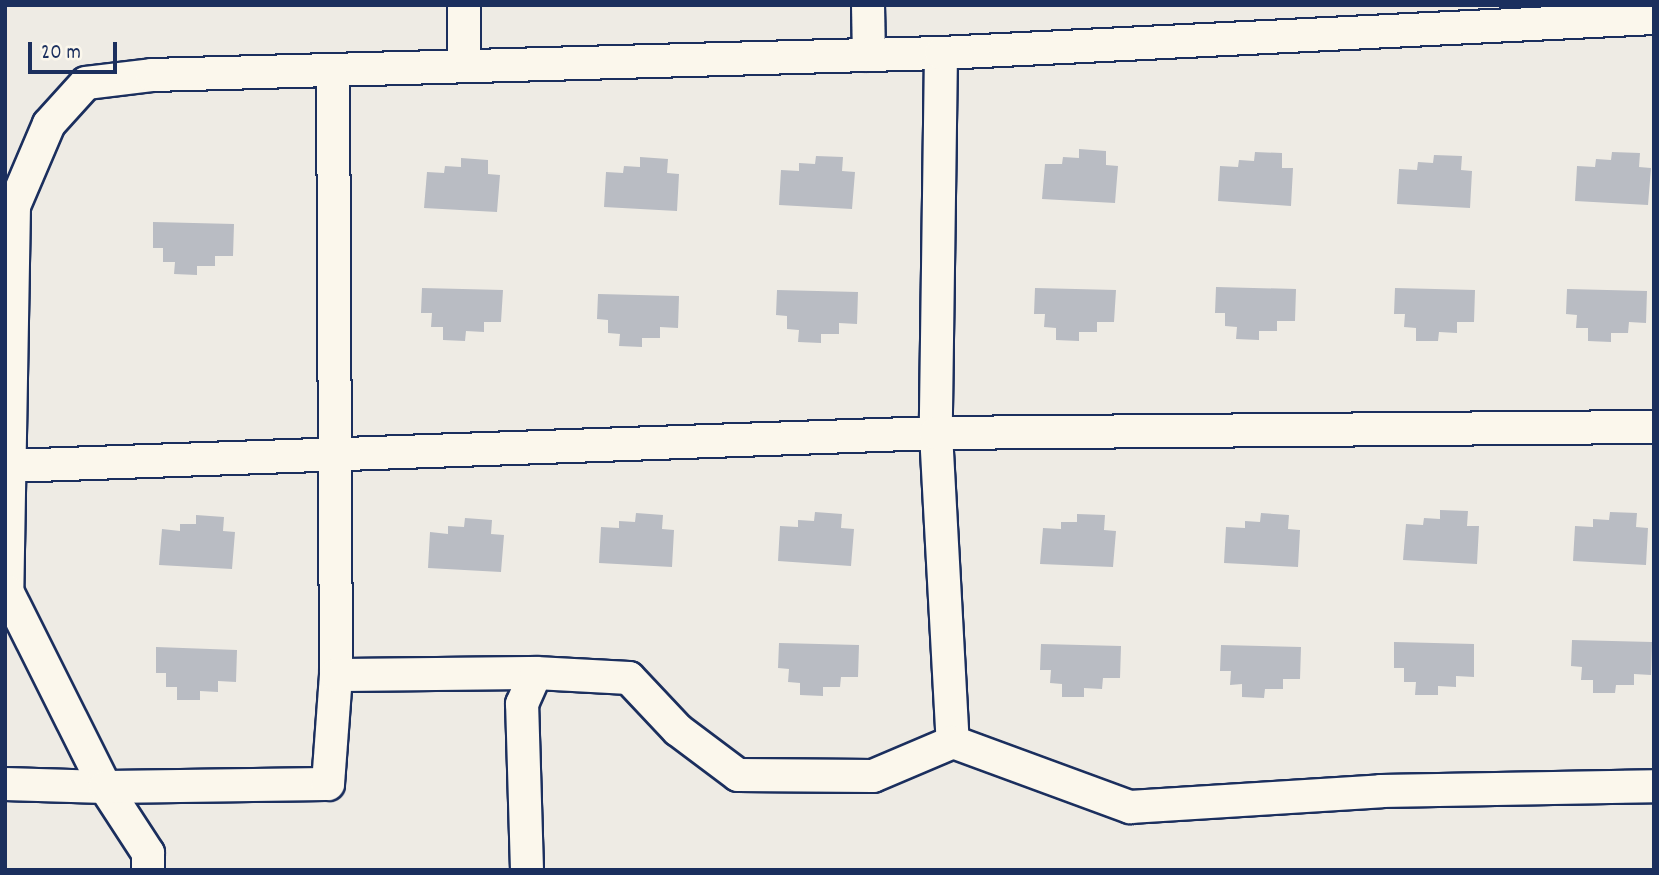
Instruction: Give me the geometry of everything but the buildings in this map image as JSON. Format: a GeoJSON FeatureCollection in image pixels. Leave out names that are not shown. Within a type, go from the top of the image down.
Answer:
{"type":"FeatureCollection","features":[{"type":"Feature","properties":{"kind":"street"},"geometry":{"type":"LineString","coordinates":[[464,5],[464,66]]}},
{"type":"Feature","properties":{"kind":"street"},"geometry":{"type":"LineString","coordinates":[[868,5],[869,55]]}},
{"type":"Feature","properties":{"kind":"street"},"geometry":{"type":"LineString","coordinates":[[148,870],[148,853],[105,787],[7,591],[9,211],[49,124],[86,83],[152,75],[941,53],[1375,18],[1654,18]]}},
{"type":"Feature","properties":{"kind":"street"},"geometry":{"type":"LineString","coordinates":[[941,53],[936,433],[953,742]]}},
{"type":"Feature","properties":{"kind":"street"},"geometry":{"type":"LineString","coordinates":[[5,784],[105,787],[328,784],[336,675],[333,69]]}},
{"type":"Feature","properties":{"kind":"street"},"geometry":{"type":"LineString","coordinates":[[9,466],[936,433],[1654,427]]}},
{"type":"Feature","properties":{"kind":"street"},"geometry":{"type":"LineString","coordinates":[[336,675],[536,673],[629,678],[678,730],[738,775],[873,776],[953,742],[1130,807],[1381,791],[1654,786]]}},
{"type":"Feature","properties":{"kind":"street"},"geometry":{"type":"LineString","coordinates":[[527,870],[522,704],[536,673]]}}]}
